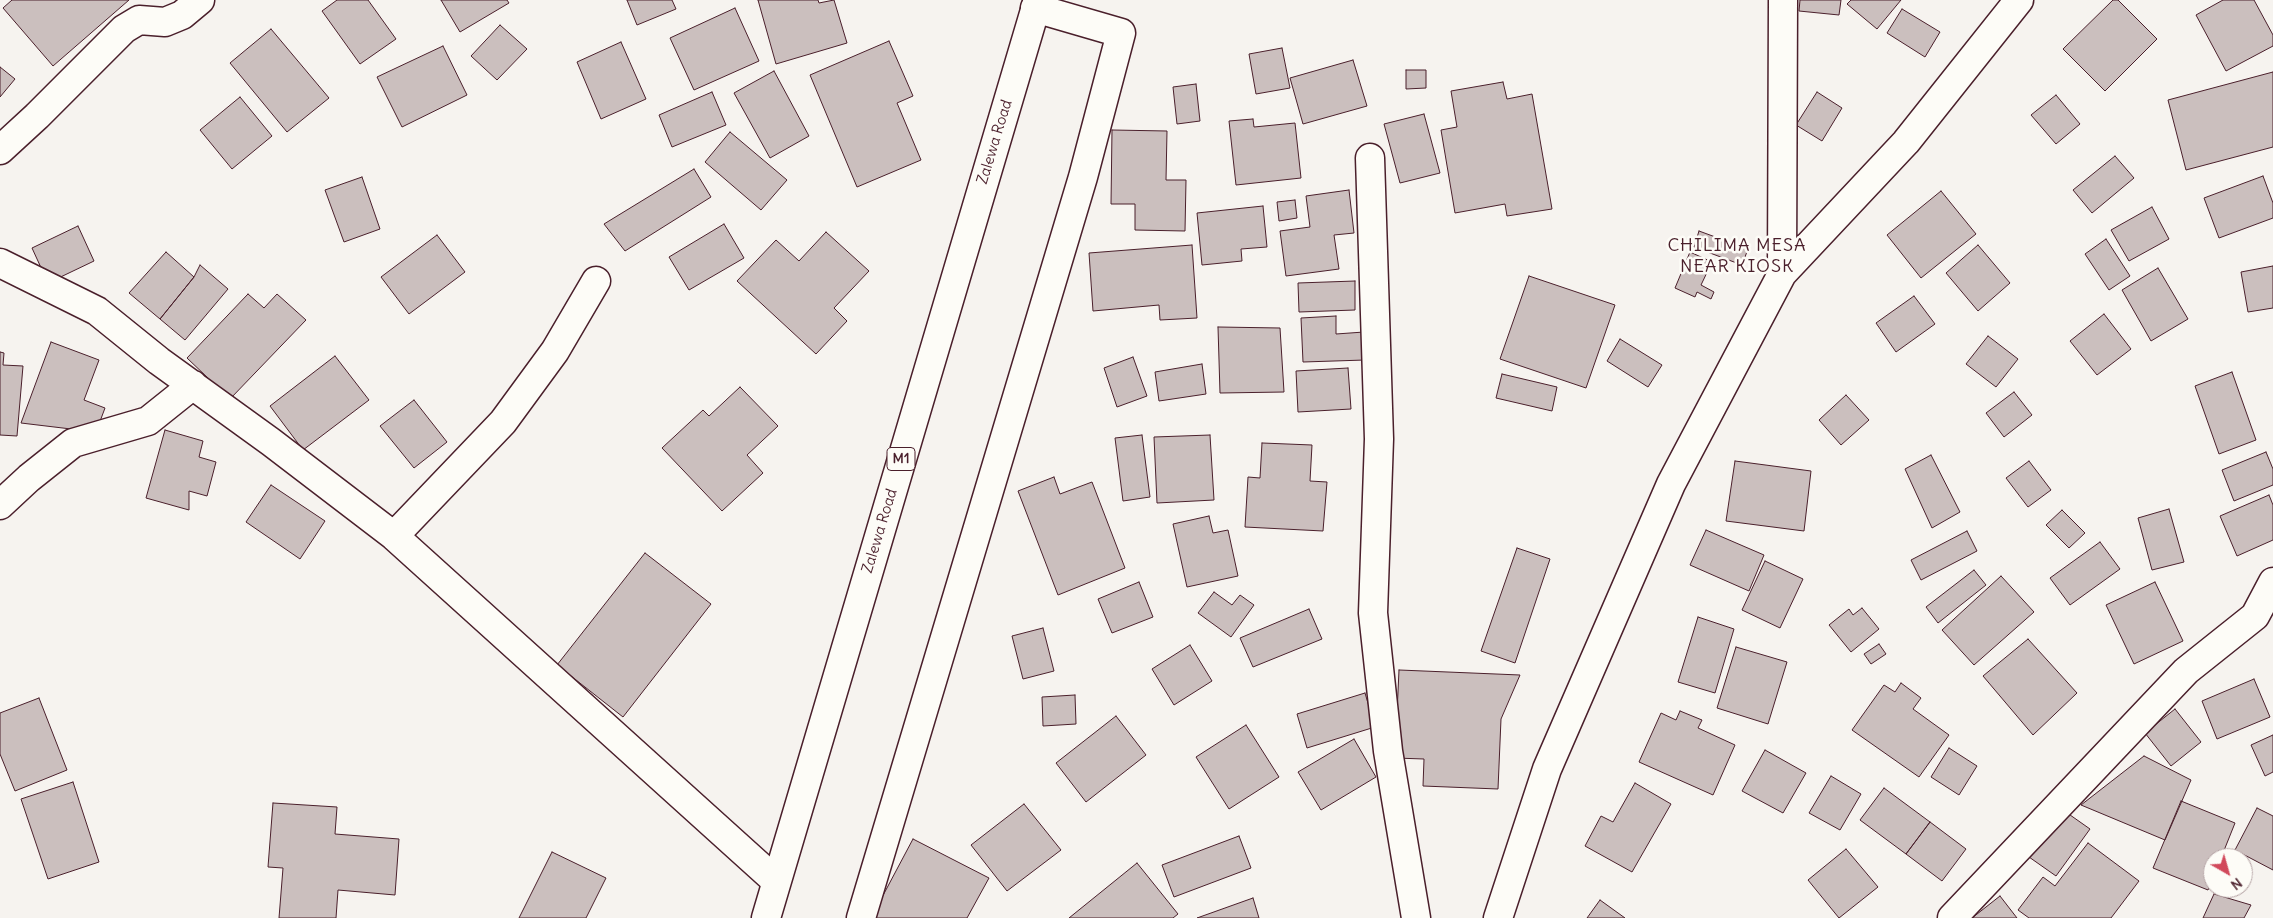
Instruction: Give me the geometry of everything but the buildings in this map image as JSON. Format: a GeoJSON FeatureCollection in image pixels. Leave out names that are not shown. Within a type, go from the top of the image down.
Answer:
{"type":"FeatureCollection","features":[{"type":"Feature","properties":{"kind":"main road"},"geometry":{"type":"LineString","coordinates":[[0,150],[37,116],[124,29],[139,20],[165,22],[182,15],[200,0]]}},
{"type":"Feature","properties":{"kind":"main road"},"geometry":{"type":"LineString","coordinates":[[1782,274],[1783,0]]}},
{"type":"Feature","properties":{"kind":"main road"},"geometry":{"type":"LineString","coordinates":[[1498,918],[1547,769],[1671,484],[1782,274],[1906,142],[2019,0]]}},
{"type":"Feature","properties":{"kind":"main road"},"geometry":{"type":"LineString","coordinates":[[861,918],[1080,187],[1121,33],[1036,4]]}},
{"type":"Feature","properties":{"kind":"main road","name":"Zalewa Road"},"geometry":{"type":"LineString","coordinates":[[766,918],[1036,4]]}},
{"type":"Feature","properties":{"kind":"main road"},"geometry":{"type":"LineString","coordinates":[[1370,158],[1379,439],[1373,613],[1388,751],[1416,918]]}},
{"type":"Feature","properties":{"kind":"main road"},"geometry":{"type":"LineString","coordinates":[[0,263],[97,311],[159,361],[394,536],[776,880]]}},
{"type":"Feature","properties":{"kind":"main road"},"geometry":{"type":"LineString","coordinates":[[394,536],[503,422],[555,351],[596,281]]}},
{"type":"Feature","properties":{"kind":"main road"},"geometry":{"type":"LineString","coordinates":[[0,505],[29,478],[73,443],[148,421],[193,386]]}},
{"type":"Feature","properties":{"kind":"main road"},"geometry":{"type":"LineString","coordinates":[[1952,918],[2186,671],[2255,616],[2273,582]]}},
{"type":"Feature","properties":{"kind":"district","name":"CHILIMA MESA NEAR KIOSK"},"geometry":{"type":"Point","coordinates":[1737,256]}}]}
